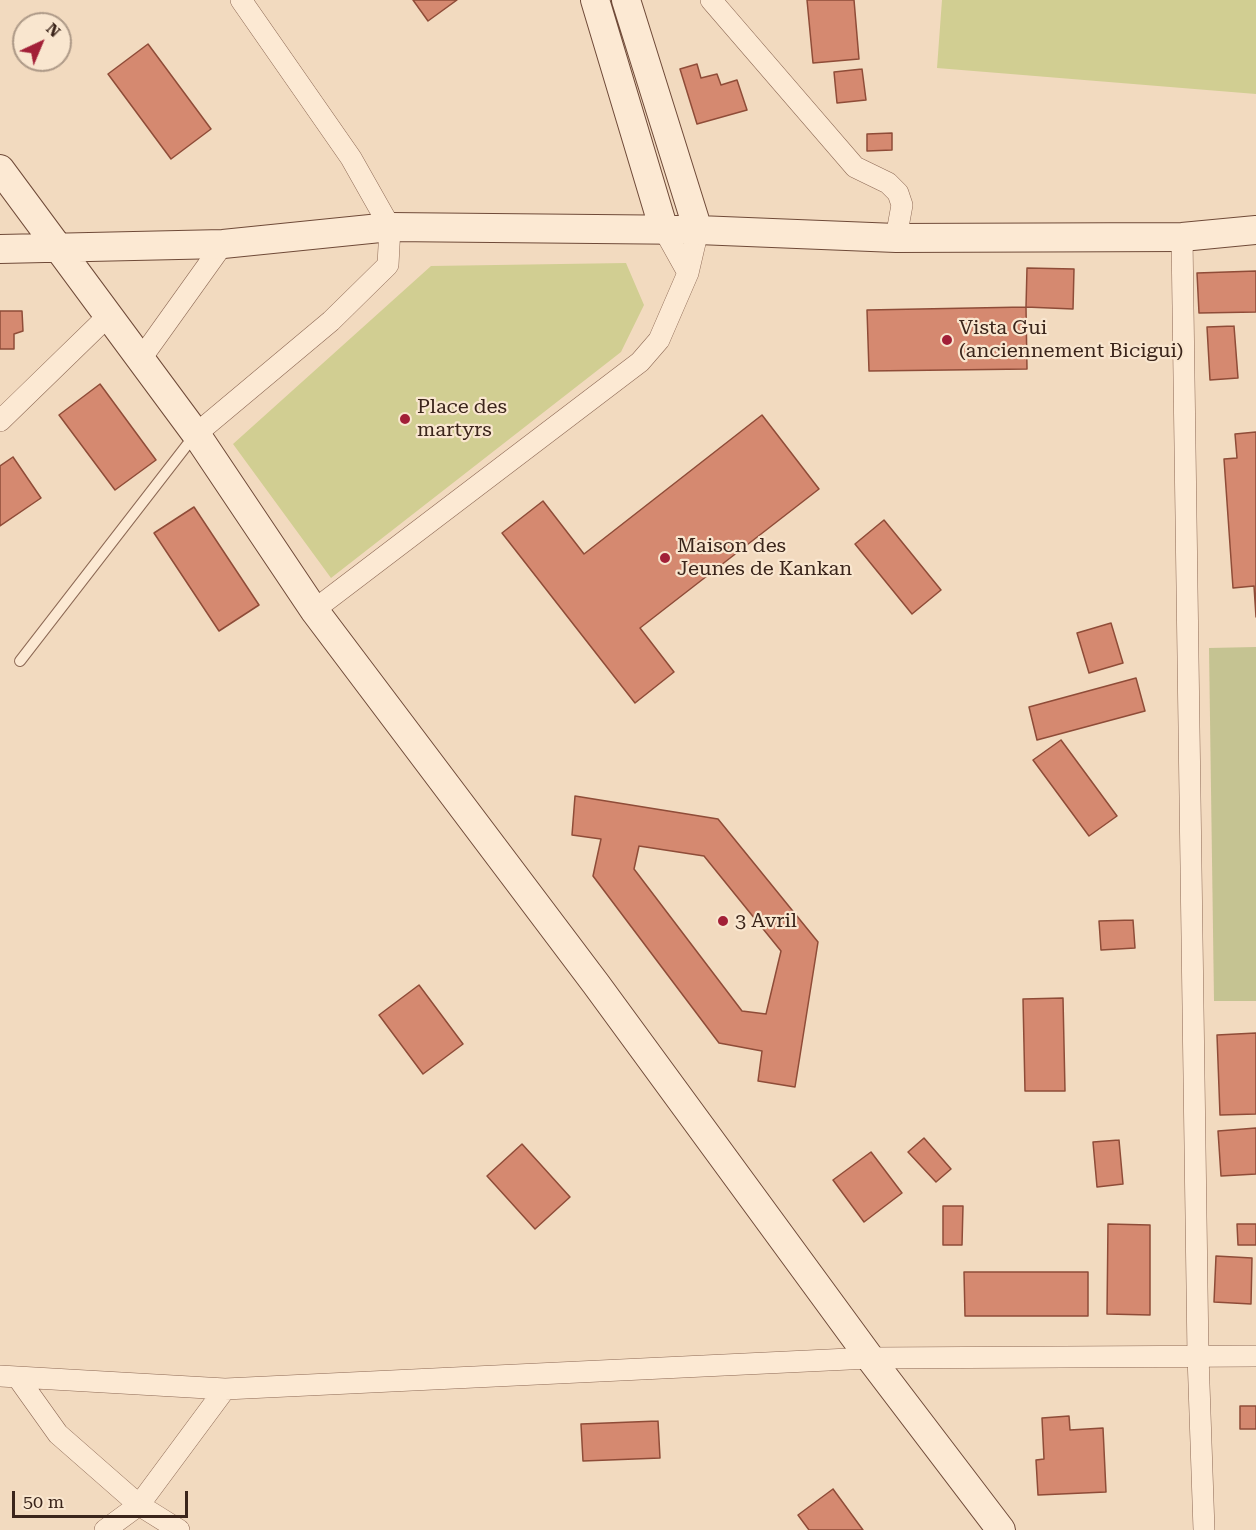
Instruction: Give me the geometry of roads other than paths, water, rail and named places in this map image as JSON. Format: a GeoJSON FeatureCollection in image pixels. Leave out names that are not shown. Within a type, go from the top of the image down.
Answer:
{"type":"FeatureCollection","features":[{"type":"Feature","properties":{"kind":"main road"},"geometry":{"type":"LineString","coordinates":[[594,0],[663,230]]}},
{"type":"Feature","properties":{"kind":"main road"},"geometry":{"type":"LineString","coordinates":[[626,0],[698,230]]}},
{"type":"Feature","properties":{"kind":"main road"},"geometry":{"type":"LineString","coordinates":[[0,169],[196,434],[314,610],[596,984],[870,1358],[1000,1530]]}},
{"type":"Feature","properties":{"kind":"main road"},"geometry":{"type":"LineString","coordinates":[[0,249],[223,244],[390,227],[698,230],[896,238],[1182,237],[1256,230]]}},
{"type":"Feature","properties":{"kind":"street"},"geometry":{"type":"LineString","coordinates":[[196,434],[331,321],[388,265],[390,227],[351,158],[241,0]]}},
{"type":"Feature","properties":{"kind":"street"},"geometry":{"type":"LineString","coordinates":[[711,0],[855,167],[888,183],[898,194],[902,205],[896,238]]}},
{"type":"Feature","properties":{"kind":"street"},"geometry":{"type":"LineString","coordinates":[[663,230],[688,273]]}},
{"type":"Feature","properties":{"kind":"street"},"geometry":{"type":"LineString","coordinates":[[314,610],[640,362],[659,340],[688,273],[698,230]]}},
{"type":"Feature","properties":{"kind":"street"},"geometry":{"type":"LineString","coordinates":[[1182,237],[1198,1355],[1204,1530]]}},
{"type":"Feature","properties":{"kind":"street"},"geometry":{"type":"LineString","coordinates":[[140,360],[223,244]]}},
{"type":"Feature","properties":{"kind":"street"},"geometry":{"type":"LineString","coordinates":[[0,421],[108,316]]}},
{"type":"Feature","properties":{"kind":"street"},"geometry":{"type":"LineString","coordinates":[[9,1377],[225,1389],[870,1358],[1256,1356]]}},
{"type":"Feature","properties":{"kind":"street"},"geometry":{"type":"LineString","coordinates":[[9,1377],[58,1434],[139,1505],[179,1530]]}},
{"type":"Feature","properties":{"kind":"street"},"geometry":{"type":"LineString","coordinates":[[105,1530],[139,1505],[225,1389]]}},
{"type":"Feature","properties":{"kind":"street"},"geometry":{"type":"LineString","coordinates":[[135,1530],[139,1505]]}},
{"type":"Feature","properties":{"kind":"lane"},"geometry":{"type":"LineString","coordinates":[[20,661],[196,434]]}},
{"type":"Feature","properties":{"kind":"place","name":"Vista Gui (anciennement Bicigui)"},"geometry":{"type":"Point","coordinates":[947,340]}},
{"type":"Feature","properties":{"kind":"place","name":"Place des martyrs"},"geometry":{"type":"Point","coordinates":[405,419]}},
{"type":"Feature","properties":{"kind":"place","name":"Maison des Jeunes de Kankan"},"geometry":{"type":"Point","coordinates":[665,558]}},
{"type":"Feature","properties":{"kind":"place","name":"3 Avril"},"geometry":{"type":"Point","coordinates":[723,921]}}]}
